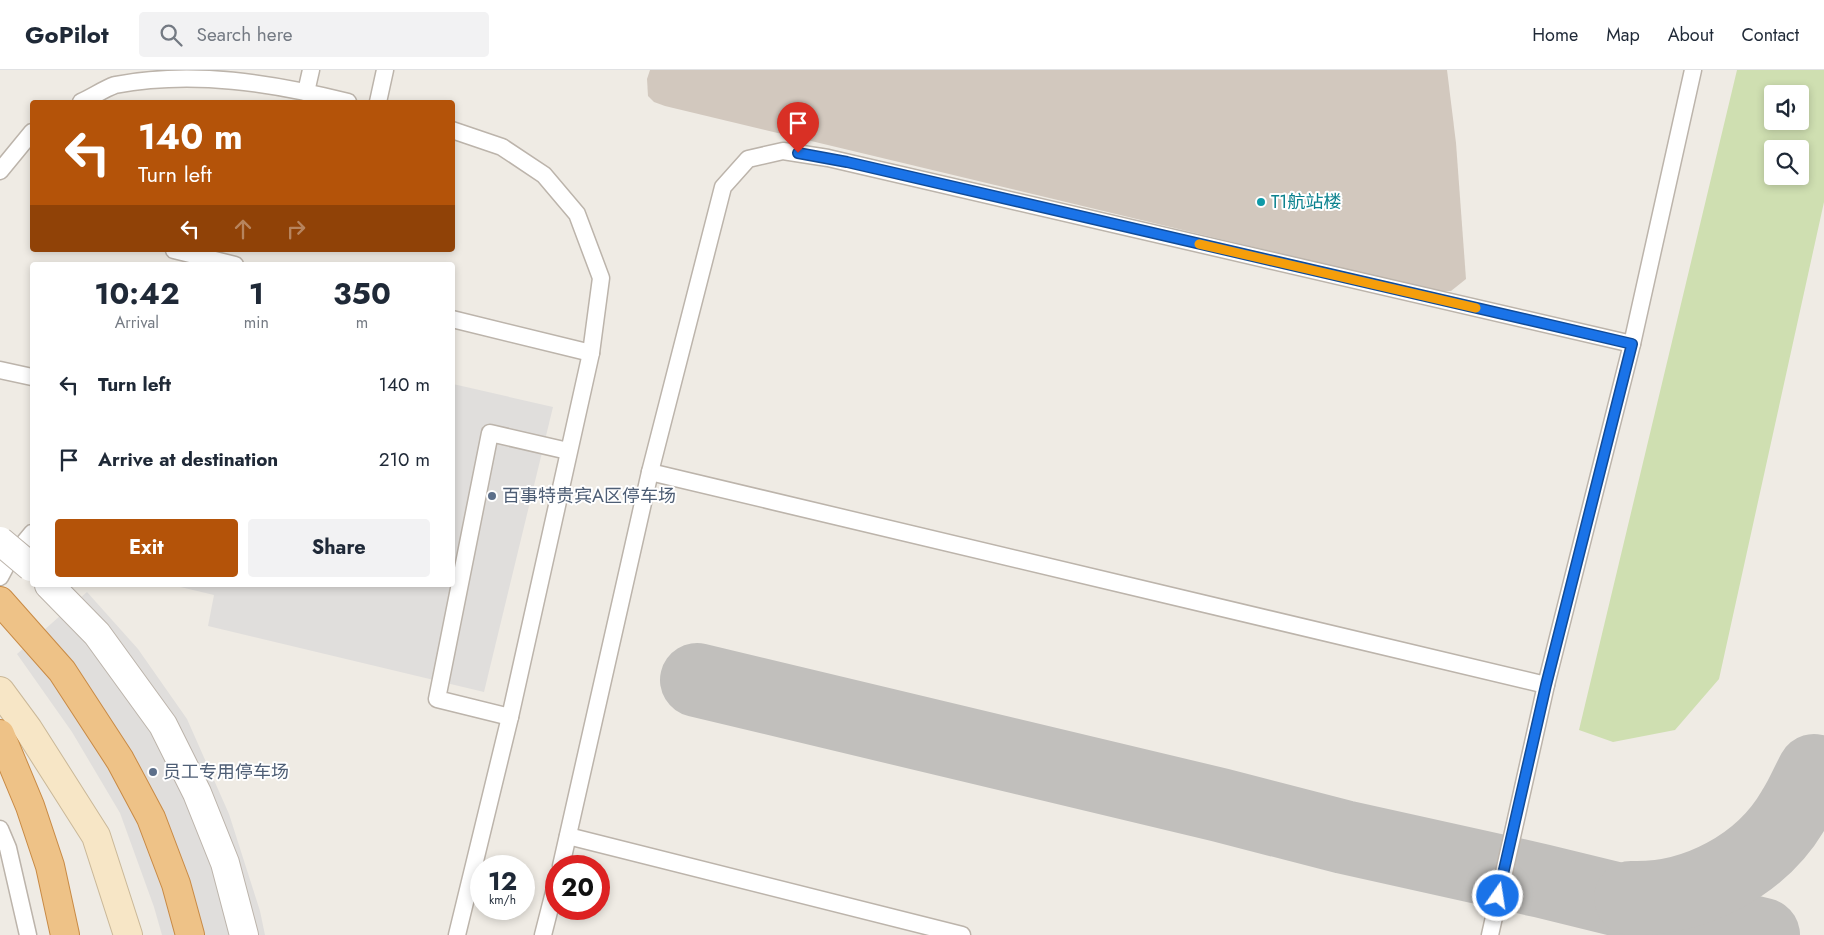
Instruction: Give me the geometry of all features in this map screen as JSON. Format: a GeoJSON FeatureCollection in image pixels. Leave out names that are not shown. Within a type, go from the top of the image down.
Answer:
{"type":"FeatureCollection","features":[{"type":"Feature","properties":{"kind":"highway"},"geometry":{"type":"LineString","coordinates":[[0,601],[62,671],[120,760],[151,818],[176,884],[190,935]]}},
{"type":"Feature","properties":{"kind":"highway"},"geometry":{"type":"LineString","coordinates":[[0,734],[30,806],[50,866],[65,935]]}},
{"type":"Feature","properties":{"kind":"main road"},"geometry":{"type":"LineString","coordinates":[[0,692],[28,729],[96,836],[128,935]]}},
{"type":"Feature","properties":{"kind":"street"},"geometry":{"type":"LineString","coordinates":[[17,562],[30,574]]}},
{"type":"Feature","properties":{"kind":"street"},"geometry":{"type":"LineString","coordinates":[[45,587],[97,634],[163,725],[197,793],[225,863],[244,935]]}},
{"type":"Feature","properties":{"kind":"lane"},"geometry":{"type":"LineString","coordinates":[[306,92],[311,70]]}},
{"type":"Feature","properties":{"kind":"lane"},"geometry":{"type":"LineString","coordinates":[[378,100],[385,70]]}},
{"type":"Feature","properties":{"kind":"lane"},"geometry":{"type":"LineString","coordinates":[[1490,935],[1546,685],[1632,344],[1692,70]]}},
{"type":"Feature","properties":{"kind":"lane"},"geometry":{"type":"LineString","coordinates":[[85,100],[114,86],[181,75],[236,78],[340,100]]}},
{"type":"Feature","properties":{"kind":"lane"},"geometry":{"type":"LineString","coordinates":[[455,131],[502,147],[544,175],[577,214],[601,278],[591,353],[510,718],[457,935]]}},
{"type":"Feature","properties":{"kind":"lane"},"geometry":{"type":"LineString","coordinates":[[0,171],[30,134]]}},
{"type":"Feature","properties":{"kind":"lane"},"geometry":{"type":"LineString","coordinates":[[564,855],[650,472],[723,187],[748,159],[783,151],[828,158],[1632,344]]}},
{"type":"Feature","properties":{"kind":"lane"},"geometry":{"type":"LineString","coordinates":[[182,252],[222,262]]}},
{"type":"Feature","properties":{"kind":"lane"},"geometry":{"type":"LineString","coordinates":[[455,320],[591,353]]}},
{"type":"Feature","properties":{"kind":"lane"},"geometry":{"type":"LineString","coordinates":[[0,370],[30,377]]}},
{"type":"Feature","properties":{"kind":"lane"},"geometry":{"type":"LineString","coordinates":[[510,718],[437,699],[490,433],[568,451]]}},
{"type":"Feature","properties":{"kind":"lane"},"geometry":{"type":"LineString","coordinates":[[650,472],[1546,685]]}},
{"type":"Feature","properties":{"kind":"lane"},"geometry":{"type":"LineString","coordinates":[[0,577],[17,562],[30,537]]}},
{"type":"Feature","properties":{"kind":"lane"},"geometry":{"type":"LineString","coordinates":[[0,829],[8,848],[28,935]]}},
{"type":"Feature","properties":{"kind":"lane"},"geometry":{"type":"LineString","coordinates":[[568,836],[962,935]]}},
{"type":"Feature","properties":{"kind":"lane"},"geometry":{"type":"LineString","coordinates":[[544,935],[548,920]]}},
{"type":"Feature","properties":{"kind":"green space"},"geometry":{"type":"Polygon","coordinates":[[[1737,70],[1824,70],[1824,202],[1719,679],[1675,730],[1613,742],[1579,730],[1737,70]]]}},
{"type":"Feature","properties":{"kind":"shaded area","name":"百事特贵宾A区停车场"},"geometry":{"type":"Polygon","coordinates":[[[455,384],[553,407],[484,692],[208,626],[214,595],[180,587],[455,587],[455,384]]]}},
{"type":"Feature","properties":{"kind":"shaded area","name":"员工专用停车场"},"geometry":{"type":"Polygon","coordinates":[[[87,592],[138,649],[187,719],[229,814],[260,911],[265,935],[162,935],[154,907],[120,813],[72,732],[17,654],[87,592]]]}},
{"type":"Feature","properties":{"kind":"building","name":"T1航站楼"},"geometry":{"type":"Polygon","coordinates":[[[650,70],[1447,70],[1456,143],[1466,279],[1451,291],[1437,291],[665,106],[654,102],[648,96],[647,79],[650,70]]]}},
{"type":"Feature","properties":{"kind":"taxiway"},"geometry":{"type":"LineString","coordinates":[[697,680],[1220,805],[1344,837],[1542,881],[1763,935]]}},
{"type":"Feature","properties":{"kind":"taxiway"},"geometry":{"type":"LineString","coordinates":[[1631,898],[1679,893],[1724,875],[1745,862],[1764,847],[1780,829],[1797,804],[1814,771]]}},
{"type":"Feature","properties":{"kind":"slow traffic"},"geometry":{"type":"LineString","coordinates":[[1199,244],[1476,308]]}},
{"type":"Feature","properties":{"kind":"place","name":"T1航站楼"},"geometry":{"type":"Point","coordinates":[1261,202]}},
{"type":"Feature","properties":{"kind":"place","name":"百事特贵宾A区停车场"},"geometry":{"type":"Point","coordinates":[492,496]}},
{"type":"Feature","properties":{"kind":"place","name":"员工专用停车场"},"geometry":{"type":"Point","coordinates":[153,772]}},
{"type":"Feature","properties":{"kind":"route"},"geometry":{"type":"LineString","coordinates":[[798,153],[847,162],[1632,344],[1546,685],[1498,896]]}}]}
